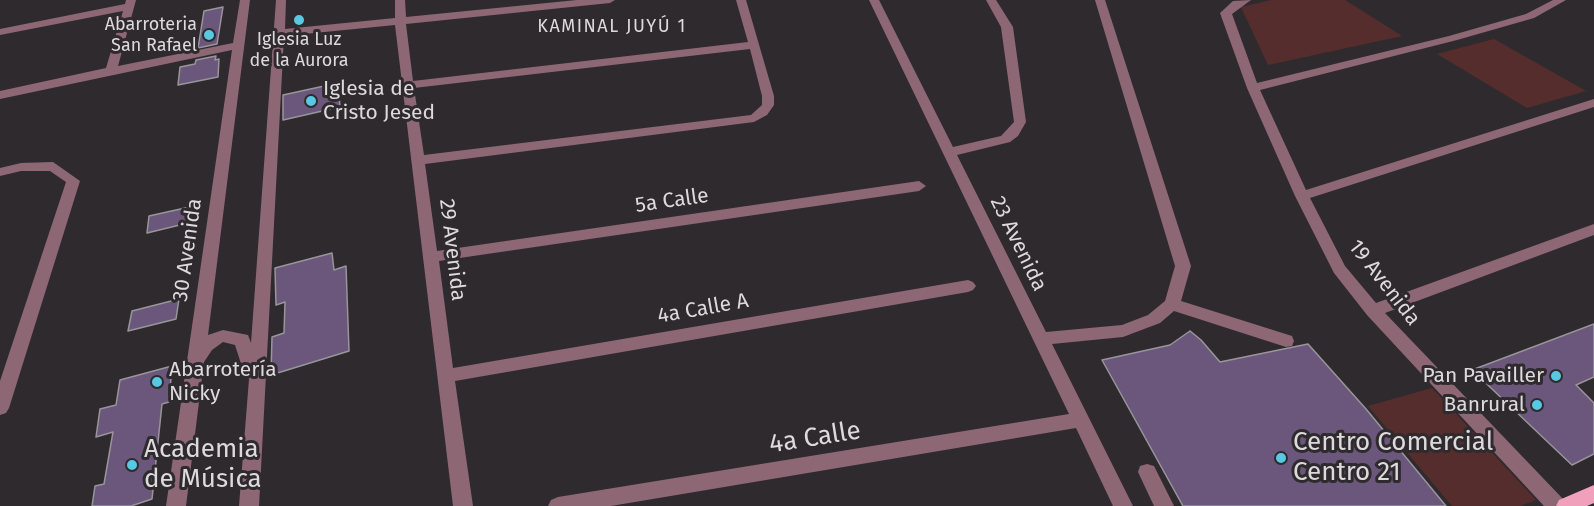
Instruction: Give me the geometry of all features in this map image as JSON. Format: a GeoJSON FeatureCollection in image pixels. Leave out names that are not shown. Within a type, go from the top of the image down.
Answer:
{"type":"FeatureCollection","features":[{"type":"Feature","properties":{"kind":"main road"},"geometry":{"type":"LineString","coordinates":[[1566,506],[1594,494]]}},
{"type":"Feature","properties":{"kind":"street","name":"30 Avenida"},"geometry":{"type":"LineString","coordinates":[[176,506],[245,0]]}},
{"type":"Feature","properties":{"kind":"street"},"geometry":{"type":"LineString","coordinates":[[248,503],[281,0]]}},
{"type":"Feature","properties":{"kind":"street","name":"29 Avenida"},"geometry":{"type":"LineString","coordinates":[[400,0],[402,32],[463,506]]}},
{"type":"Feature","properties":{"kind":"street"},"geometry":{"type":"LineString","coordinates":[[278,33],[610,0]]}},
{"type":"Feature","properties":{"kind":"street"},"geometry":{"type":"LineString","coordinates":[[420,160],[741,122],[754,118],[764,112],[768,105],[768,96],[741,0]]}},
{"type":"Feature","properties":{"kind":"street","name":"23 Avenida"},"geometry":{"type":"LineString","coordinates":[[874,0],[1123,506]]}},
{"type":"Feature","properties":{"kind":"street"},"geometry":{"type":"LineString","coordinates":[[948,153],[1005,139],[1013,133],[1020,122],[1007,27],[991,0]]}},
{"type":"Feature","properties":{"kind":"street"},"geometry":{"type":"LineString","coordinates":[[1039,339],[1123,331],[1154,319],[1172,304],[1182,263],[1100,0]]}},
{"type":"Feature","properties":{"kind":"street","name":"19 Avenida"},"geometry":{"type":"LineString","coordinates":[[1246,0],[1237,3],[1226,13],[1253,88],[1302,196],[1339,269],[1373,311],[1557,506]]}},
{"type":"Feature","properties":{"kind":"street"},"geometry":{"type":"LineString","coordinates":[[1253,88],[1454,38],[1530,16],[1561,0]]}},
{"type":"Feature","properties":{"kind":"street"},"geometry":{"type":"LineString","coordinates":[[0,32],[130,3],[111,71]]}},
{"type":"Feature","properties":{"kind":"street"},"geometry":{"type":"LineString","coordinates":[[0,94],[240,45]]}},
{"type":"Feature","properties":{"kind":"street"},"geometry":{"type":"LineString","coordinates":[[410,85],[755,45]]}},
{"type":"Feature","properties":{"kind":"street"},"geometry":{"type":"LineString","coordinates":[[1302,196],[1594,103]]}},
{"type":"Feature","properties":{"kind":"street"},"geometry":{"type":"LineString","coordinates":[[0,172],[21,167],[52,166],[73,181],[0,408]]}},
{"type":"Feature","properties":{"kind":"street","name":"5a Calle"},"geometry":{"type":"LineString","coordinates":[[432,257],[919,186]]}},
{"type":"Feature","properties":{"kind":"street"},"geometry":{"type":"LineString","coordinates":[[1373,311],[1594,229]]}},
{"type":"Feature","properties":{"kind":"street","name":"4a Calle A"},"geometry":{"type":"LineString","coordinates":[[446,376],[968,286]]}},
{"type":"Feature","properties":{"kind":"street"},"geometry":{"type":"LineString","coordinates":[[1172,304],[1286,341]]}},
{"type":"Feature","properties":{"kind":"street"},"geometry":{"type":"LineString","coordinates":[[195,361],[206,345],[214,339],[223,336],[242,340],[255,384]]}},
{"type":"Feature","properties":{"kind":"street","name":"4a Calle"},"geometry":{"type":"LineString","coordinates":[[558,506],[1079,420]]}},
{"type":"Feature","properties":{"kind":"street"},"geometry":{"type":"LineString","coordinates":[[1147,472],[1164,506]]}},
{"type":"Feature","properties":{"kind":"shaded area"},"geometry":{"type":"Polygon","coordinates":[[[1272,0],[1345,0],[1402,36],[1268,65],[1241,7],[1272,0]]]}},
{"type":"Feature","properties":{"kind":"shaded area"},"geometry":{"type":"Polygon","coordinates":[[[1494,39],[1586,91],[1527,108],[1437,54],[1494,39]]]}},
{"type":"Feature","properties":{"kind":"shaded area"},"geometry":{"type":"Polygon","coordinates":[[[1432,388],[1536,500],[1520,506],[1452,506],[1368,406],[1432,388]]]}},
{"type":"Feature","properties":{"kind":"building"},"geometry":{"type":"Polygon","coordinates":[[[223,7],[217,44],[198,48],[204,11],[223,7]]]}},
{"type":"Feature","properties":{"kind":"building"},"geometry":{"type":"Polygon","coordinates":[[[216,56],[215,60],[219,59],[218,77],[178,85],[180,67],[195,64],[196,60],[216,56]]]}},
{"type":"Feature","properties":{"kind":"building","name":"Iglesia de Cristo Jesed"},"geometry":{"type":"Polygon","coordinates":[[[338,83],[340,107],[283,120],[283,95],[338,83]]]}},
{"type":"Feature","properties":{"kind":"building"},"geometry":{"type":"Polygon","coordinates":[[[194,206],[192,222],[147,233],[149,216],[194,206]]]}},
{"type":"Feature","properties":{"kind":"building"},"geometry":{"type":"Polygon","coordinates":[[[332,253],[334,270],[346,266],[349,351],[271,375],[272,337],[284,333],[285,302],[276,305],[275,268],[332,253]]]}},
{"type":"Feature","properties":{"kind":"building"},"geometry":{"type":"Polygon","coordinates":[[[179,299],[176,319],[128,331],[132,311],[179,299]]]}},
{"type":"Feature","properties":{"kind":"building"},"geometry":{"type":"Polygon","coordinates":[[[1594,324],[1594,377],[1576,385],[1594,403],[1594,454],[1572,465],[1472,370],[1594,324]]]}},
{"type":"Feature","properties":{"kind":"building","name":"Centro Comercial Centro 21"},"geometry":{"type":"Polygon","coordinates":[[[1190,331],[1220,362],[1308,344],[1366,409],[1446,506],[1183,506],[1102,360],[1170,345],[1190,331]]]}},
{"type":"Feature","properties":{"kind":"building"},"geometry":{"type":"Polygon","coordinates":[[[172,366],[169,402],[162,404],[152,499],[131,506],[92,506],[95,486],[104,484],[113,432],[96,437],[100,409],[116,405],[120,380],[172,366]]]}},
{"type":"Feature","properties":{"kind":"place","name":"Iglesia Luz de la Aurora"},"geometry":{"type":"Point","coordinates":[299,20]}},
{"type":"Feature","properties":{"kind":"place","name":"Abarroteria San Rafael"},"geometry":{"type":"Point","coordinates":[209,35]}},
{"type":"Feature","properties":{"kind":"place","name":"Iglesia de Cristo Jesed"},"geometry":{"type":"Point","coordinates":[311,101]}},
{"type":"Feature","properties":{"kind":"place","name":"Pan Pavailler"},"geometry":{"type":"Point","coordinates":[1556,376]}},
{"type":"Feature","properties":{"kind":"place","name":"Abarrotería Nicky"},"geometry":{"type":"Point","coordinates":[157,382]}},
{"type":"Feature","properties":{"kind":"place","name":"Banrural"},"geometry":{"type":"Point","coordinates":[1537,405]}},
{"type":"Feature","properties":{"kind":"place","name":"Centro Comercial Centro 21"},"geometry":{"type":"Point","coordinates":[1281,458]}},
{"type":"Feature","properties":{"kind":"place","name":"Academia de Música"},"geometry":{"type":"Point","coordinates":[132,465]}},
{"type":"Feature","properties":{"kind":"district","name":"KAMINAL JUYÚ 1"},"geometry":{"type":"Point","coordinates":[612,27]}}]}
